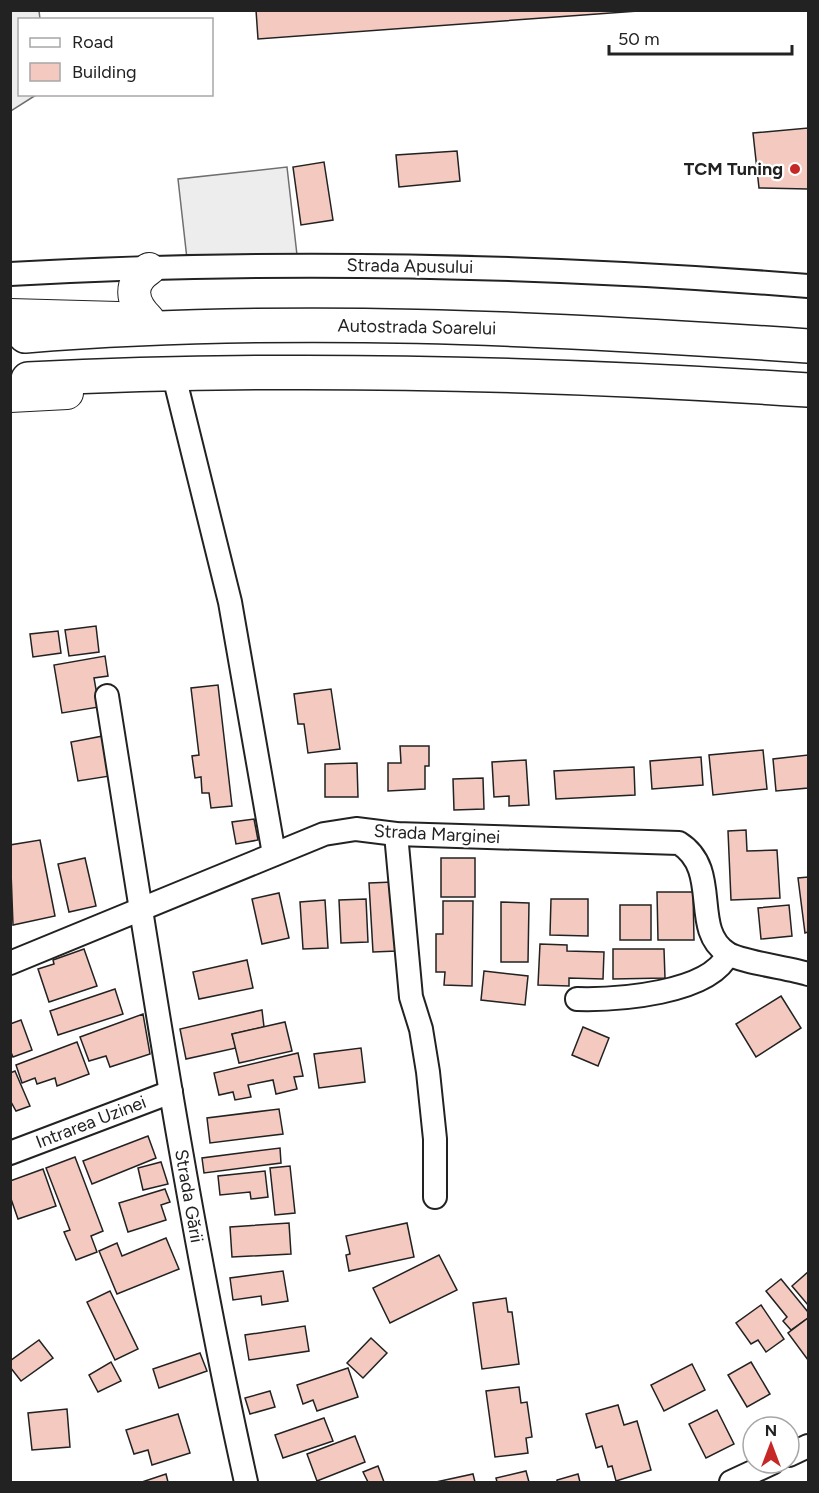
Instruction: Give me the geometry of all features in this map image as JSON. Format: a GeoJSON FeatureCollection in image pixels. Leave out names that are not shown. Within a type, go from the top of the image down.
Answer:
{"type":"FeatureCollection","features":[{"type":"Feature","properties":{"kind":"highway","name":"Autostrada Soarelui"},"geometry":{"type":"LineString","coordinates":[[18,326],[221,325],[524,330],[808,346]]}},
{"type":"Feature","properties":{"kind":"highway"},"geometry":{"type":"LineString","coordinates":[[19,387],[309,371],[546,376],[808,390]]}},
{"type":"Feature","properties":{"kind":"main road"},"geometry":{"type":"LineString","coordinates":[[148,319],[134,301],[133,291],[135,281],[149,269]]}},
{"type":"Feature","properties":{"kind":"main road"},"geometry":{"type":"LineString","coordinates":[[18,326],[148,319],[221,325]]}},
{"type":"Feature","properties":{"kind":"main road"},"geometry":{"type":"LineString","coordinates":[[19,387],[177,388],[237,385],[309,371]]}},
{"type":"Feature","properties":{"kind":"street","name":"Strada Apusului"},"geometry":{"type":"LineString","coordinates":[[10,274],[358,265],[501,267],[808,286]]}},
{"type":"Feature","properties":{"kind":"street"},"geometry":{"type":"LineString","coordinates":[[177,388],[230,602],[274,854]]}},
{"type":"Feature","properties":{"kind":"street","name":"Strada Gării"},"geometry":{"type":"LineString","coordinates":[[107,696],[171,1092],[206,1288],[246,1482]]}},
{"type":"Feature","properties":{"kind":"street","name":"Strada Marginei"},"geometry":{"type":"LineString","coordinates":[[10,963],[274,854],[324,834],[342,830],[396,834],[679,843],[696,857],[701,870],[710,930],[717,944],[728,954]]}},
{"type":"Feature","properties":{"kind":"street"},"geometry":{"type":"LineString","coordinates":[[396,834],[411,997],[421,1029],[428,1072],[435,1139],[435,1197]]}},
{"type":"Feature","properties":{"kind":"street"},"geometry":{"type":"LineString","coordinates":[[577,999],[623,998],[660,992],[718,970],[728,954],[808,974]]}},
{"type":"Feature","properties":{"kind":"street","name":"Intrarea Uzinei"},"geometry":{"type":"LineString","coordinates":[[10,1153],[171,1092]]}},
{"type":"Feature","properties":{"kind":"street"},"geometry":{"type":"LineString","coordinates":[[731,1482],[746,1475]]}},
{"type":"Feature","properties":{"kind":"shaded area"},"geometry":{"type":"Polygon","coordinates":[[[11,10],[39,11],[40,18],[18,18],[18,96],[34,96],[11,111],[11,10]]]}},
{"type":"Feature","properties":{"kind":"shaded area"},"geometry":{"type":"Polygon","coordinates":[[[287,167],[297,255],[187,259],[178,179],[287,167]]]}},
{"type":"Feature","properties":{"kind":"building"},"geometry":{"type":"Polygon","coordinates":[[[256,10],[652,10],[258,39],[256,10]]]}},
{"type":"Feature","properties":{"kind":"building"},"geometry":{"type":"Polygon","coordinates":[[[808,128],[808,189],[759,188],[753,133],[808,128]]]}},
{"type":"Feature","properties":{"kind":"building"},"geometry":{"type":"Polygon","coordinates":[[[457,151],[460,181],[399,187],[396,155],[457,151]]]}},
{"type":"Feature","properties":{"kind":"building"},"geometry":{"type":"Polygon","coordinates":[[[324,162],[333,220],[301,225],[293,167],[324,162]]]}},
{"type":"Feature","properties":{"kind":"building"},"geometry":{"type":"Polygon","coordinates":[[[96,626],[99,652],[69,656],[65,630],[96,626]]]}},
{"type":"Feature","properties":{"kind":"building"},"geometry":{"type":"Polygon","coordinates":[[[58,631],[61,653],[33,657],[30,634],[58,631]]]}},
{"type":"Feature","properties":{"kind":"building"},"geometry":{"type":"Polygon","coordinates":[[[105,656],[108,676],[94,678],[99,707],[62,713],[54,665],[105,656]]]}},
{"type":"Feature","properties":{"kind":"building"},"geometry":{"type":"Polygon","coordinates":[[[218,685],[232,806],[211,808],[209,793],[202,793],[201,777],[195,778],[192,756],[199,755],[191,688],[218,685]]]}},
{"type":"Feature","properties":{"kind":"building"},"geometry":{"type":"Polygon","coordinates":[[[331,689],[340,749],[308,753],[304,724],[298,724],[294,694],[331,689]]]}},
{"type":"Feature","properties":{"kind":"building"},"geometry":{"type":"Polygon","coordinates":[[[103,736],[110,776],[78,781],[71,742],[103,736]]]}},
{"type":"Feature","properties":{"kind":"building"},"geometry":{"type":"Polygon","coordinates":[[[400,746],[429,746],[429,766],[425,766],[425,789],[388,791],[388,763],[401,763],[400,746]]]}},
{"type":"Feature","properties":{"kind":"building"},"geometry":{"type":"Polygon","coordinates":[[[763,750],[767,789],[713,795],[709,755],[763,750]]]}},
{"type":"Feature","properties":{"kind":"building"},"geometry":{"type":"Polygon","coordinates":[[[808,755],[808,788],[776,791],[773,759],[808,755]]]}},
{"type":"Feature","properties":{"kind":"building"},"geometry":{"type":"Polygon","coordinates":[[[701,757],[703,785],[652,789],[650,761],[701,757]]]}},
{"type":"Feature","properties":{"kind":"building"},"geometry":{"type":"Polygon","coordinates":[[[526,760],[529,805],[509,806],[509,796],[494,797],[492,762],[526,760]]]}},
{"type":"Feature","properties":{"kind":"building"},"geometry":{"type":"Polygon","coordinates":[[[357,763],[358,797],[325,797],[325,764],[357,763]]]}},
{"type":"Feature","properties":{"kind":"building"},"geometry":{"type":"Polygon","coordinates":[[[634,767],[635,795],[556,799],[554,771],[634,767]]]}},
{"type":"Feature","properties":{"kind":"building"},"geometry":{"type":"Polygon","coordinates":[[[483,778],[484,809],[454,810],[453,779],[483,778]]]}},
{"type":"Feature","properties":{"kind":"building"},"geometry":{"type":"Polygon","coordinates":[[[254,819],[258,840],[236,844],[232,822],[254,819]]]}},
{"type":"Feature","properties":{"kind":"building"},"geometry":{"type":"Polygon","coordinates":[[[746,830],[747,851],[777,850],[780,898],[731,900],[728,831],[746,830]]]}},
{"type":"Feature","properties":{"kind":"building"},"geometry":{"type":"Polygon","coordinates":[[[40,840],[55,916],[13,925],[10,845],[40,840]]]}},
{"type":"Feature","properties":{"kind":"building"},"geometry":{"type":"Polygon","coordinates":[[[85,858],[96,906],[69,912],[58,864],[85,858]]]}},
{"type":"Feature","properties":{"kind":"building"},"geometry":{"type":"Polygon","coordinates":[[[441,858],[475,858],[475,897],[441,897],[441,858]]]}},
{"type":"Feature","properties":{"kind":"building"},"geometry":{"type":"Polygon","coordinates":[[[808,877],[808,932],[805,933],[798,878],[808,877]]]}},
{"type":"Feature","properties":{"kind":"building"},"geometry":{"type":"Polygon","coordinates":[[[393,882],[397,951],[373,952],[369,883],[393,882]]]}},
{"type":"Feature","properties":{"kind":"building"},"geometry":{"type":"Polygon","coordinates":[[[657,892],[693,892],[694,940],[658,940],[657,892]]]}},
{"type":"Feature","properties":{"kind":"building"},"geometry":{"type":"Polygon","coordinates":[[[279,893],[289,938],[262,944],[252,899],[279,893]]]}},
{"type":"Feature","properties":{"kind":"building"},"geometry":{"type":"Polygon","coordinates":[[[366,899],[368,942],[341,943],[339,900],[366,899]]]}},
{"type":"Feature","properties":{"kind":"building"},"geometry":{"type":"Polygon","coordinates":[[[551,899],[588,899],[588,936],[550,935],[551,899]]]}},
{"type":"Feature","properties":{"kind":"building"},"geometry":{"type":"Polygon","coordinates":[[[325,900],[328,948],[303,949],[300,902],[325,900]]]}},
{"type":"Feature","properties":{"kind":"building"},"geometry":{"type":"Polygon","coordinates":[[[443,901],[473,901],[472,986],[444,985],[445,972],[436,972],[436,934],[443,934],[443,901]]]}},
{"type":"Feature","properties":{"kind":"building"},"geometry":{"type":"Polygon","coordinates":[[[501,902],[529,903],[528,962],[501,962],[501,902]]]}},
{"type":"Feature","properties":{"kind":"building"},"geometry":{"type":"Polygon","coordinates":[[[620,905],[651,905],[651,940],[620,940],[620,905]]]}},
{"type":"Feature","properties":{"kind":"building"},"geometry":{"type":"Polygon","coordinates":[[[789,905],[792,936],[761,939],[758,908],[789,905]]]}},
{"type":"Feature","properties":{"kind":"building"},"geometry":{"type":"Polygon","coordinates":[[[540,944],[567,945],[567,951],[604,952],[603,979],[569,978],[569,986],[538,985],[540,944]]]}},
{"type":"Feature","properties":{"kind":"building"},"geometry":{"type":"Polygon","coordinates":[[[84,949],[97,986],[49,1002],[38,969],[54,964],[53,960],[84,949]]]}},
{"type":"Feature","properties":{"kind":"building"},"geometry":{"type":"Polygon","coordinates":[[[613,949],[664,949],[665,978],[613,979],[613,949]]]}},
{"type":"Feature","properties":{"kind":"building"},"geometry":{"type":"Polygon","coordinates":[[[247,960],[253,988],[199,999],[193,972],[247,960]]]}},
{"type":"Feature","properties":{"kind":"building"},"geometry":{"type":"Polygon","coordinates":[[[484,971],[528,976],[525,1005],[481,1000],[484,971]]]}},
{"type":"Feature","properties":{"kind":"building"},"geometry":{"type":"Polygon","coordinates":[[[115,989],[123,1014],[58,1035],[50,1011],[115,989]]]}},
{"type":"Feature","properties":{"kind":"building"},"geometry":{"type":"Polygon","coordinates":[[[781,996],[801,1028],[756,1057],[736,1024],[781,996]]]}},
{"type":"Feature","properties":{"kind":"building"},"geometry":{"type":"Polygon","coordinates":[[[262,1010],[264,1027],[232,1034],[236,1048],[186,1059],[180,1029],[262,1010]]]}},
{"type":"Feature","properties":{"kind":"building"},"geometry":{"type":"Polygon","coordinates":[[[143,1014],[150,1054],[110,1067],[106,1056],[89,1061],[80,1037],[143,1014]]]}},
{"type":"Feature","properties":{"kind":"building"},"geometry":{"type":"Polygon","coordinates":[[[21,1020],[32,1050],[13,1057],[10,1050],[10,1024],[21,1020]]]}},
{"type":"Feature","properties":{"kind":"building"},"geometry":{"type":"Polygon","coordinates":[[[285,1022],[292,1051],[239,1063],[232,1034],[285,1022]]]}},
{"type":"Feature","properties":{"kind":"building"},"geometry":{"type":"Polygon","coordinates":[[[583,1027],[609,1038],[598,1066],[572,1055],[583,1027]]]}},
{"type":"Feature","properties":{"kind":"building"},"geometry":{"type":"Polygon","coordinates":[[[77,1042],[89,1074],[57,1086],[55,1078],[37,1084],[35,1078],[22,1083],[16,1065],[77,1042]]]}},
{"type":"Feature","properties":{"kind":"building"},"geometry":{"type":"Polygon","coordinates":[[[361,1048],[365,1082],[319,1088],[314,1054],[361,1048]]]}},
{"type":"Feature","properties":{"kind":"building"},"geometry":{"type":"Polygon","coordinates":[[[298,1053],[303,1076],[294,1077],[297,1089],[276,1094],[273,1080],[248,1085],[251,1097],[235,1100],[233,1092],[219,1095],[214,1073],[298,1053]]]}},
{"type":"Feature","properties":{"kind":"building"},"geometry":{"type":"Polygon","coordinates":[[[15,1071],[30,1106],[16,1111],[10,1100],[10,1073],[15,1071]]]}},
{"type":"Feature","properties":{"kind":"building"},"geometry":{"type":"Polygon","coordinates":[[[279,1109],[283,1134],[210,1143],[207,1118],[279,1109]]]}},
{"type":"Feature","properties":{"kind":"building"},"geometry":{"type":"Polygon","coordinates":[[[148,1136],[156,1158],[92,1184],[83,1161],[148,1136]]]}},
{"type":"Feature","properties":{"kind":"building"},"geometry":{"type":"Polygon","coordinates":[[[280,1148],[281,1163],[204,1173],[202,1158],[280,1148]]]}},
{"type":"Feature","properties":{"kind":"building"},"geometry":{"type":"Polygon","coordinates":[[[75,1157],[103,1231],[91,1236],[97,1252],[76,1260],[64,1232],[70,1230],[46,1168],[75,1157]]]}},
{"type":"Feature","properties":{"kind":"building"},"geometry":{"type":"Polygon","coordinates":[[[161,1162],[168,1184],[143,1190],[138,1168],[161,1162]]]}},
{"type":"Feature","properties":{"kind":"building"},"geometry":{"type":"Polygon","coordinates":[[[290,1166],[295,1213],[275,1215],[270,1168],[290,1166]]]}},
{"type":"Feature","properties":{"kind":"building"},"geometry":{"type":"Polygon","coordinates":[[[43,1169],[56,1206],[18,1219],[10,1196],[10,1181],[43,1169]]]}},
{"type":"Feature","properties":{"kind":"building"},"geometry":{"type":"Polygon","coordinates":[[[265,1171],[268,1197],[251,1199],[250,1192],[220,1195],[218,1176],[265,1171]]]}},
{"type":"Feature","properties":{"kind":"building"},"geometry":{"type":"Polygon","coordinates":[[[165,1189],[170,1202],[161,1205],[166,1220],[128,1232],[119,1203],[165,1189]]]}},
{"type":"Feature","properties":{"kind":"building"},"geometry":{"type":"Polygon","coordinates":[[[289,1223],[291,1254],[232,1257],[230,1227],[289,1223]]]}},
{"type":"Feature","properties":{"kind":"building"},"geometry":{"type":"Polygon","coordinates":[[[407,1223],[414,1257],[349,1271],[346,1255],[350,1254],[346,1236],[407,1223]]]}},
{"type":"Feature","properties":{"kind":"building"},"geometry":{"type":"Polygon","coordinates":[[[166,1238],[179,1269],[117,1294],[99,1251],[117,1243],[122,1256],[166,1238]]]}},
{"type":"Feature","properties":{"kind":"building"},"geometry":{"type":"Polygon","coordinates":[[[439,1255],[457,1290],[390,1323],[373,1288],[439,1255]]]}},
{"type":"Feature","properties":{"kind":"building"},"geometry":{"type":"Polygon","coordinates":[[[283,1271],[288,1301],[262,1305],[261,1296],[233,1300],[230,1278],[283,1271]]]}},
{"type":"Feature","properties":{"kind":"building"},"geometry":{"type":"Polygon","coordinates":[[[808,1272],[808,1305],[792,1286],[808,1272]]]}},
{"type":"Feature","properties":{"kind":"building"},"geometry":{"type":"Polygon","coordinates":[[[781,1279],[808,1312],[808,1318],[791,1330],[783,1321],[787,1317],[766,1291],[781,1279]]]}},
{"type":"Feature","properties":{"kind":"building"},"geometry":{"type":"Polygon","coordinates":[[[110,1291],[138,1349],[115,1360],[87,1302],[110,1291]]]}},
{"type":"Feature","properties":{"kind":"building"},"geometry":{"type":"Polygon","coordinates":[[[506,1298],[508,1312],[512,1312],[519,1364],[482,1369],[473,1303],[506,1298]]]}},
{"type":"Feature","properties":{"kind":"building"},"geometry":{"type":"Polygon","coordinates":[[[761,1305],[784,1339],[766,1352],[758,1340],[751,1344],[736,1323],[761,1305]]]}},
{"type":"Feature","properties":{"kind":"building"},"geometry":{"type":"Polygon","coordinates":[[[808,1318],[808,1360],[788,1333],[808,1318]]]}},
{"type":"Feature","properties":{"kind":"building"},"geometry":{"type":"Polygon","coordinates":[[[305,1326],[309,1351],[249,1360],[245,1335],[305,1326]]]}},
{"type":"Feature","properties":{"kind":"building"},"geometry":{"type":"Polygon","coordinates":[[[371,1338],[387,1353],[363,1378],[347,1363],[371,1338]]]}},
{"type":"Feature","properties":{"kind":"building"},"geometry":{"type":"Polygon","coordinates":[[[39,1340],[53,1358],[21,1381],[10,1367],[10,1361],[39,1340]]]}},
{"type":"Feature","properties":{"kind":"building"},"geometry":{"type":"Polygon","coordinates":[[[200,1353],[207,1371],[159,1388],[153,1369],[200,1353]]]}},
{"type":"Feature","properties":{"kind":"building"},"geometry":{"type":"Polygon","coordinates":[[[111,1362],[121,1381],[98,1392],[89,1375],[111,1362]]]}},
{"type":"Feature","properties":{"kind":"building"},"geometry":{"type":"Polygon","coordinates":[[[751,1362],[770,1394],[747,1407],[728,1375],[751,1362]]]}},
{"type":"Feature","properties":{"kind":"building"},"geometry":{"type":"Polygon","coordinates":[[[692,1364],[705,1390],[664,1411],[651,1385],[692,1364]]]}},
{"type":"Feature","properties":{"kind":"building"},"geometry":{"type":"Polygon","coordinates":[[[348,1368],[358,1397],[317,1411],[313,1400],[303,1404],[297,1385],[348,1368]]]}},
{"type":"Feature","properties":{"kind":"building"},"geometry":{"type":"Polygon","coordinates":[[[519,1387],[521,1403],[527,1402],[532,1437],[526,1438],[528,1453],[495,1457],[486,1391],[519,1387]]]}},
{"type":"Feature","properties":{"kind":"building"},"geometry":{"type":"Polygon","coordinates":[[[270,1391],[275,1407],[250,1414],[245,1398],[270,1391]]]}},
{"type":"Feature","properties":{"kind":"building"},"geometry":{"type":"Polygon","coordinates":[[[618,1405],[624,1425],[637,1421],[651,1470],[616,1481],[612,1466],[608,1467],[602,1446],[596,1448],[586,1414],[618,1405]]]}},
{"type":"Feature","properties":{"kind":"building"},"geometry":{"type":"Polygon","coordinates":[[[67,1409],[70,1447],[32,1450],[28,1413],[67,1409]]]}},
{"type":"Feature","properties":{"kind":"building"},"geometry":{"type":"Polygon","coordinates":[[[717,1410],[734,1444],[706,1458],[689,1424],[717,1410]]]}},
{"type":"Feature","properties":{"kind":"building"},"geometry":{"type":"Polygon","coordinates":[[[178,1414],[190,1453],[152,1465],[148,1450],[134,1454],[126,1430],[178,1414]]]}},
{"type":"Feature","properties":{"kind":"building"},"geometry":{"type":"Polygon","coordinates":[[[324,1418],[333,1441],[283,1458],[275,1435],[324,1418]]]}},
{"type":"Feature","properties":{"kind":"building"},"geometry":{"type":"Polygon","coordinates":[[[355,1436],[365,1462],[317,1481],[307,1454],[355,1436]]]}},
{"type":"Feature","properties":{"kind":"building"},"geometry":{"type":"Polygon","coordinates":[[[378,1466],[384,1482],[368,1482],[363,1472],[378,1466]]]}},
{"type":"Feature","properties":{"kind":"building"},"geometry":{"type":"Polygon","coordinates":[[[526,1471],[529,1482],[497,1482],[496,1478],[526,1471]]]}},
{"type":"Feature","properties":{"kind":"building"},"geometry":{"type":"Polygon","coordinates":[[[166,1474],[168,1482],[142,1482],[166,1474]]]}},
{"type":"Feature","properties":{"kind":"building"},"geometry":{"type":"Polygon","coordinates":[[[473,1474],[475,1482],[436,1482],[473,1474]]]}},
{"type":"Feature","properties":{"kind":"building"},"geometry":{"type":"Polygon","coordinates":[[[578,1474],[580,1482],[557,1482],[557,1480],[578,1474]]]}},
{"type":"Feature","properties":{"kind":"place","name":"TCM Tuning"},"geometry":{"type":"Point","coordinates":[795,169]}}]}
